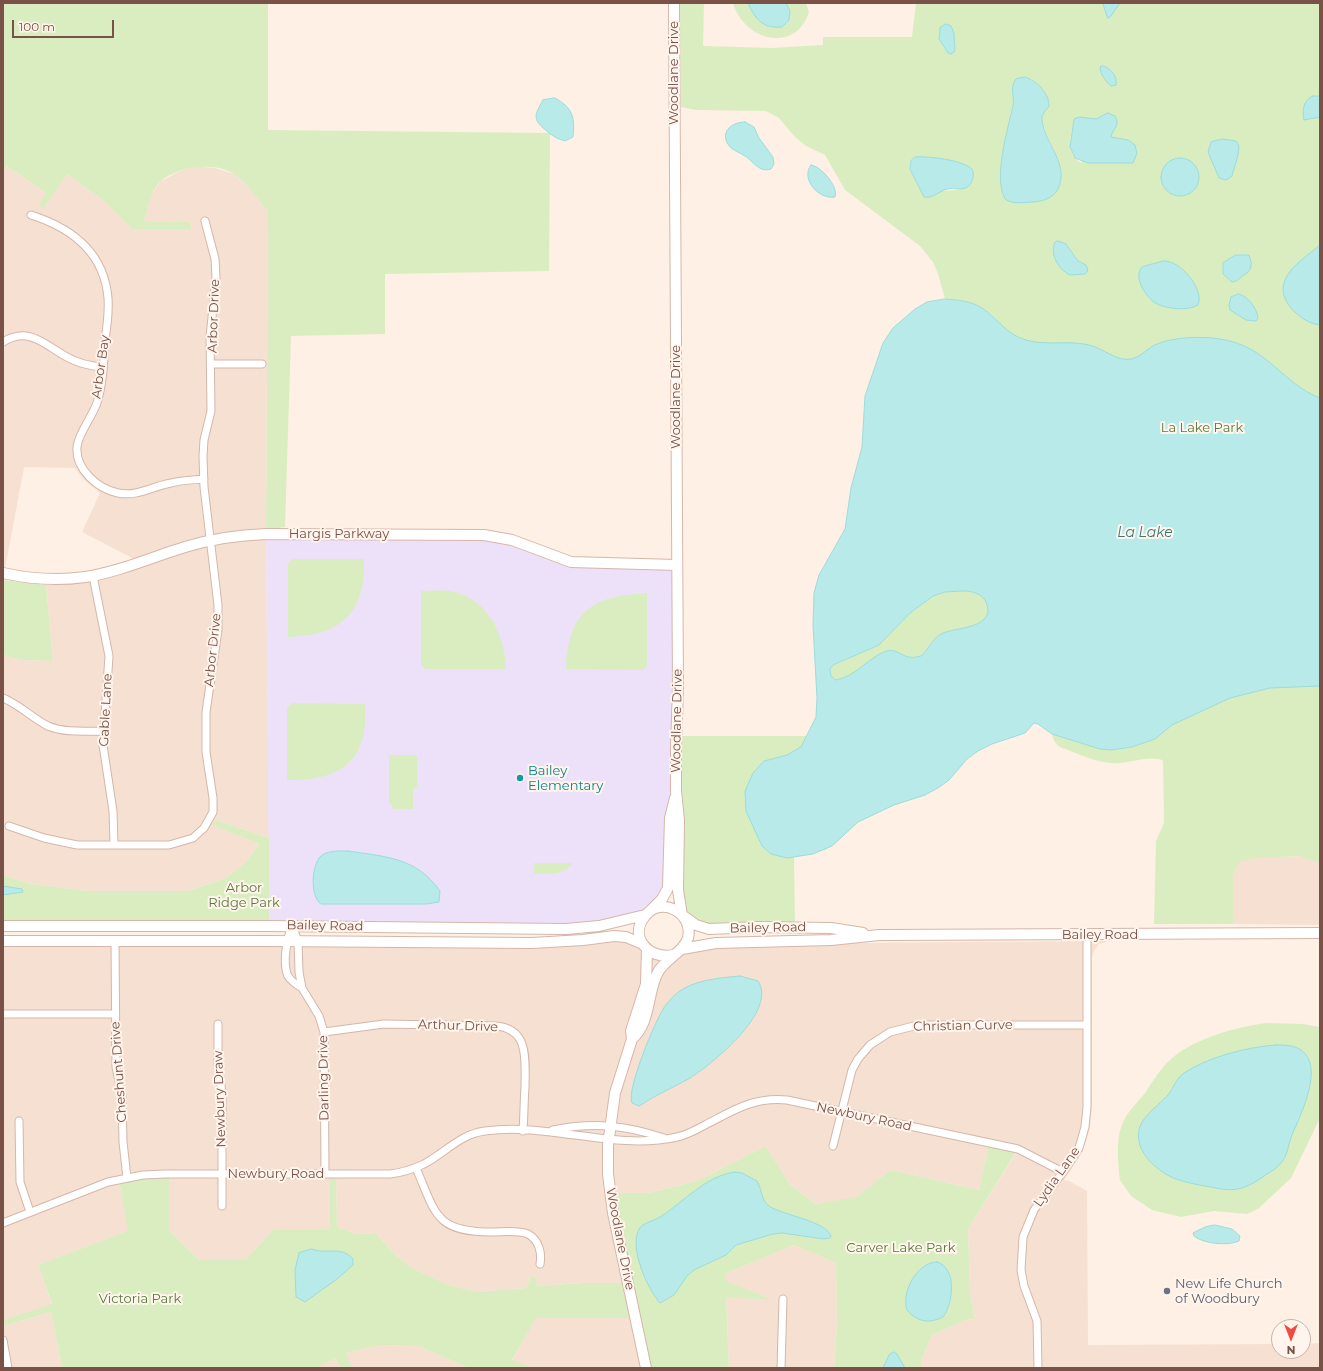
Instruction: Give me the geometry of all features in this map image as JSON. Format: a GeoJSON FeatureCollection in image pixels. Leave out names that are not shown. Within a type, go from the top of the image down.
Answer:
{"type":"FeatureCollection","features":[{"type":"Feature","properties":{"kind":"main road","name":"Woodlane Drive"},"geometry":{"type":"LineString","coordinates":[[674,3],[678,686],[676,791],[680,820],[678,890],[683,916]]}},
{"type":"Feature","properties":{"kind":"main road","name":"Hargis Parkway"},"geometry":{"type":"LineString","coordinates":[[3,573],[31,578],[53,579],[93,576],[211,540],[266,534],[484,535],[512,540],[571,562],[677,566]]}},
{"type":"Feature","properties":{"kind":"main road","name":"Woodlane Drive"},"geometry":{"type":"LineString","coordinates":[[647,914],[662,899],[668,888],[670,818],[676,791]]}},
{"type":"Feature","properties":{"kind":"main road"},"geometry":{"type":"LineString","coordinates":[[665,907],[672,908],[683,916],[688,926],[688,936],[677,952],[659,956],[645,947],[640,938],[640,926],[647,914],[653,909],[665,907]]}},
{"type":"Feature","properties":{"kind":"main road","name":"Bailey Road"},"geometry":{"type":"LineString","coordinates":[[3,926],[292,926],[566,929],[598,926],[647,914]]}},
{"type":"Feature","properties":{"kind":"main road","name":"Bailey Road"},"geometry":{"type":"LineString","coordinates":[[683,916],[696,925],[709,929],[759,927],[830,928],[879,935]]}},
{"type":"Feature","properties":{"kind":"main road","name":"Bailey Road"},"geometry":{"type":"LineString","coordinates":[[677,952],[716,943],[831,940],[879,935],[1320,933]]}},
{"type":"Feature","properties":{"kind":"main road","name":"Bailey Road"},"geometry":{"type":"LineString","coordinates":[[3,941],[532,943],[577,941],[614,936],[626,937],[645,947]]}},
{"type":"Feature","properties":{"kind":"main road","name":"Woodlane Drive"},"geometry":{"type":"LineString","coordinates":[[645,947],[646,984],[631,1031],[632,1039],[617,1083],[609,1139],[608,1174],[613,1213],[646,1368]]}},
{"type":"Feature","properties":{"kind":"main road","name":"Woodlane Drive"},"geometry":{"type":"LineString","coordinates":[[632,1039],[637,1035],[643,1021],[659,970],[677,952]]}},
{"type":"Feature","properties":{"kind":"street","name":"Arbor Bay"},"geometry":{"type":"LineString","coordinates":[[31,215],[66,229],[84,245],[98,264],[103,275],[108,298],[102,382],[96,404],[77,446],[79,464],[88,475],[109,490],[125,494],[139,493],[172,482],[204,479]]}},
{"type":"Feature","properties":{"kind":"street","name":"Arbor Drive"},"geometry":{"type":"LineString","coordinates":[[9,826],[61,842],[77,845],[169,845],[187,841],[204,828],[212,812],[213,798],[206,752],[206,712],[218,630],[218,605],[204,479],[203,445],[211,411],[212,364],[210,337],[216,277],[215,259],[205,221]]}},
{"type":"Feature","properties":{"kind":"street"},"geometry":{"type":"LineString","coordinates":[[3,342],[11,338],[30,337],[43,341],[73,360],[102,367]]}},
{"type":"Feature","properties":{"kind":"street"},"geometry":{"type":"LineString","coordinates":[[212,364],[262,364]]}},
{"type":"Feature","properties":{"kind":"street","name":"Gable Lane"},"geometry":{"type":"LineString","coordinates":[[93,576],[109,656],[103,731],[105,765],[113,811],[114,845]]}},
{"type":"Feature","properties":{"kind":"street"},"geometry":{"type":"LineString","coordinates":[[3,698],[17,704],[42,723],[57,729],[103,731]]}},
{"type":"Feature","properties":{"kind":"street","name":"Darling Drive"},"geometry":{"type":"LineString","coordinates":[[292,926],[286,941],[287,974],[302,988],[319,1016],[324,1032],[325,1174]]}},
{"type":"Feature","properties":{"kind":"street","name":"Darling Drive"},"geometry":{"type":"LineString","coordinates":[[292,926],[298,941],[299,972],[302,988]]}},
{"type":"Feature","properties":{"kind":"street","name":"Lydia Lane"},"geometry":{"type":"LineString","coordinates":[[1038,1368],[1037,1325],[1022,1279],[1020,1261],[1021,1246],[1024,1231],[1034,1210],[1079,1148],[1085,1127],[1087,1106],[1086,935]]}},
{"type":"Feature","properties":{"kind":"street","name":"Cheshunt Drive"},"geometry":{"type":"LineString","coordinates":[[115,941],[116,1067],[122,1096],[123,1142],[127,1178]]}},
{"type":"Feature","properties":{"kind":"street"},"geometry":{"type":"LineString","coordinates":[[3,1014],[115,1014]]}},
{"type":"Feature","properties":{"kind":"street","name":"Newbury Draw"},"geometry":{"type":"LineString","coordinates":[[218,1024],[218,1064],[222,1093],[222,1206]]}},
{"type":"Feature","properties":{"kind":"street","name":"Arthur Drive"},"geometry":{"type":"LineString","coordinates":[[324,1032],[393,1024],[495,1026],[508,1029],[517,1035],[525,1052],[523,1131]]}},
{"type":"Feature","properties":{"kind":"street","name":"Christian Curve"},"geometry":{"type":"LineString","coordinates":[[833,1146],[849,1078],[858,1059],[870,1045],[890,1032],[918,1025],[1087,1025]]}},
{"type":"Feature","properties":{"kind":"street","name":"Newbury Road"},"geometry":{"type":"LineString","coordinates":[[3,1223],[96,1186],[127,1178],[165,1174],[390,1174],[416,1168],[431,1160],[462,1138],[473,1133],[493,1130],[546,1131],[609,1139],[642,1141],[685,1135],[744,1105],[766,1099],[787,1100],[1018,1149],[1063,1172]]}},
{"type":"Feature","properties":{"kind":"street"},"geometry":{"type":"LineString","coordinates":[[18,1121],[20,1182],[30,1212]]}},
{"type":"Feature","properties":{"kind":"street","name":"Newbury Road"},"geometry":{"type":"LineString","coordinates":[[546,1131],[590,1124],[611,1125],[643,1130],[667,1138]]}},
{"type":"Feature","properties":{"kind":"street"},"geometry":{"type":"LineString","coordinates":[[416,1168],[432,1206],[448,1224],[464,1231],[528,1234],[533,1237],[539,1246],[540,1264]]}},
{"type":"Feature","properties":{"kind":"street"},"geometry":{"type":"LineString","coordinates":[[782,1368],[783,1299]]}},
{"type":"Feature","properties":{"kind":"street"},"geometry":{"type":"LineString","coordinates":[[3,1340],[8,1368]]}},
{"type":"Feature","properties":{"kind":"shaded area"},"geometry":{"type":"Polygon","coordinates":[[[7,166],[46,193],[67,174],[104,201],[132,229],[192,229],[189,222],[144,221],[150,197],[160,182],[178,172],[195,166],[215,168],[234,174],[251,190],[268,212],[266,530],[198,539],[134,559],[82,532],[100,493],[83,479],[75,468],[24,467],[5,569],[3,568],[3,172],[7,166]]]}},
{"type":"Feature","properties":{"kind":"shaded area"},"geometry":{"type":"Polygon","coordinates":[[[266,534],[484,535],[561,560],[677,565],[678,687],[668,881],[645,915],[599,926],[269,926],[266,534]]]}},
{"type":"Feature","properties":{"kind":"shaded area"},"geometry":{"type":"Polygon","coordinates":[[[266,538],[269,838],[216,820],[214,825],[259,844],[246,862],[226,878],[188,891],[88,891],[31,884],[3,875],[3,655],[22,660],[53,661],[46,585],[72,584],[96,579],[224,541],[266,538]]]}},
{"type":"Feature","properties":{"kind":"shaded area"},"geometry":{"type":"Polygon","coordinates":[[[1320,856],[1320,925],[1232,924],[1232,867],[1243,857],[1320,856]]]}},
{"type":"Feature","properties":{"kind":"shaded area"},"geometry":{"type":"Polygon","coordinates":[[[614,936],[652,953],[682,949],[831,940],[861,943],[1109,941],[1099,944],[1092,957],[1092,1104],[1090,1128],[1082,1153],[1064,1180],[1069,1181],[1087,1191],[1088,1345],[1271,1344],[1271,1359],[1311,1359],[1311,1344],[1320,1343],[1320,1368],[922,1368],[921,1360],[932,1335],[966,1320],[975,1319],[970,1292],[968,1229],[1018,1150],[989,1143],[979,1190],[891,1170],[857,1198],[816,1204],[790,1185],[766,1146],[697,1181],[649,1193],[610,1194],[628,1283],[583,1283],[535,1286],[537,1278],[531,1276],[526,1288],[478,1292],[449,1285],[412,1268],[394,1254],[376,1233],[357,1234],[337,1227],[336,1175],[330,1174],[330,1230],[273,1230],[245,1260],[199,1260],[169,1230],[169,1174],[119,1180],[129,1231],[38,1265],[52,1305],[3,1320],[3,941],[532,943],[614,936]]]}},
{"type":"Feature","properties":{"kind":"shaded area"},"geometry":{"type":"Polygon","coordinates":[[[794,1245],[836,1263],[837,1326],[834,1368],[729,1368],[726,1296],[768,1300],[725,1281],[725,1274],[794,1245]]]}},
{"type":"Feature","properties":{"kind":"shaded area"},"geometry":{"type":"Polygon","coordinates":[[[51,1312],[62,1368],[3,1368],[3,1326],[51,1312]]]}},
{"type":"Feature","properties":{"kind":"shaded area"},"geometry":{"type":"Polygon","coordinates":[[[535,1318],[636,1318],[646,1368],[533,1368],[512,1361],[535,1318]]]}},
{"type":"Feature","properties":{"kind":"shaded area"},"geometry":{"type":"Polygon","coordinates":[[[381,1345],[418,1346],[469,1368],[352,1368],[346,1353],[381,1345]]]}},
{"type":"Feature","properties":{"kind":"shaded area"},"geometry":{"type":"Polygon","coordinates":[[[335,1358],[340,1368],[317,1368],[335,1358]]]}},
{"type":"Feature","properties":{"kind":"green space"},"geometry":{"type":"Polygon","coordinates":[[[3,3],[268,3],[268,130],[550,133],[549,271],[385,274],[385,334],[291,336],[285,527],[266,530],[268,212],[249,188],[235,175],[218,168],[208,167],[197,167],[176,172],[160,182],[154,190],[144,221],[189,222],[192,229],[132,229],[104,201],[67,174],[43,209],[39,204],[46,193],[7,166],[3,172],[3,3]]]}},
{"type":"Feature","properties":{"kind":"green space","name":"La Lake Park"},"geometry":{"type":"Polygon","coordinates":[[[680,3],[704,3],[703,46],[771,48],[823,45],[823,37],[912,37],[916,3],[1320,3],[1320,863],[1300,856],[1255,858],[1239,862],[1233,876],[1233,924],[1154,924],[1156,841],[1164,823],[1163,761],[1160,759],[1149,759],[1112,763],[1097,761],[1060,747],[1054,741],[1052,734],[1105,750],[1133,747],[1155,739],[1081,343],[1039,344],[1023,340],[1011,334],[979,306],[965,301],[945,299],[933,262],[920,246],[845,190],[825,155],[806,146],[794,136],[779,118],[766,111],[696,110],[681,107],[680,3]],[[939,36],[944,48],[955,51],[955,40],[939,36]],[[1031,79],[1013,96],[1013,105],[1003,151],[1002,192],[1003,196],[1012,202],[1038,201],[1060,184],[1061,174],[1056,155],[1042,123],[1042,116],[1047,109],[1044,91],[1031,79]],[[1073,124],[1070,140],[1073,156],[1082,163],[1073,124]],[[915,157],[910,164],[911,171],[919,186],[926,188],[942,190],[959,189],[966,187],[971,183],[974,176],[957,162],[941,159],[915,157]],[[1055,242],[1053,247],[1057,263],[1083,264],[1078,261],[1066,244],[1055,242]]]}},
{"type":"Feature","properties":{"kind":"green space"},"geometry":{"type":"Polygon","coordinates":[[[733,3],[806,3],[809,12],[802,25],[793,34],[782,38],[770,38],[758,34],[748,26],[739,16],[733,3]]]}},
{"type":"Feature","properties":{"kind":"green space"},"geometry":{"type":"Polygon","coordinates":[[[292,559],[364,559],[360,594],[355,607],[347,618],[336,626],[323,632],[307,636],[288,637],[288,564],[292,559]]]}},
{"type":"Feature","properties":{"kind":"green space"},"geometry":{"type":"Polygon","coordinates":[[[3,580],[46,585],[53,661],[22,660],[3,655],[3,580]]]}},
{"type":"Feature","properties":{"kind":"green space"},"geometry":{"type":"Polygon","coordinates":[[[421,591],[457,592],[472,599],[481,607],[489,615],[495,625],[503,646],[506,669],[425,669],[421,665],[421,591]]]}},
{"type":"Feature","properties":{"kind":"green space"},"geometry":{"type":"Polygon","coordinates":[[[945,592],[973,592],[981,596],[988,607],[988,612],[985,618],[974,626],[945,632],[939,635],[921,656],[910,657],[890,651],[885,652],[851,675],[836,680],[831,676],[830,669],[833,665],[879,645],[910,613],[933,596],[945,592]]]}},
{"type":"Feature","properties":{"kind":"green space"},"geometry":{"type":"Polygon","coordinates":[[[647,593],[647,666],[643,670],[566,669],[568,649],[572,633],[578,620],[587,610],[598,603],[611,598],[647,593]]]}},
{"type":"Feature","properties":{"kind":"green space"},"geometry":{"type":"Polygon","coordinates":[[[292,703],[365,704],[365,722],[362,741],[357,752],[350,761],[342,768],[322,777],[287,780],[287,708],[292,703]]]}},
{"type":"Feature","properties":{"kind":"green space"},"geometry":{"type":"Polygon","coordinates":[[[676,736],[921,736],[921,796],[894,805],[858,822],[832,846],[825,850],[794,857],[795,928],[715,929],[682,915],[676,736]]]}},
{"type":"Feature","properties":{"kind":"green space"},"geometry":{"type":"Polygon","coordinates":[[[389,755],[417,755],[417,787],[413,788],[413,809],[394,809],[389,802],[389,755]]]}},
{"type":"Feature","properties":{"kind":"green space","name":"Arbor Ridge Park"},"geometry":{"type":"Polygon","coordinates":[[[216,820],[269,838],[269,921],[3,921],[3,875],[31,884],[88,891],[188,891],[226,878],[246,862],[259,844],[213,825],[216,820]]]}},
{"type":"Feature","properties":{"kind":"green space"},"geometry":{"type":"Polygon","coordinates":[[[534,863],[573,863],[565,870],[560,872],[534,874],[534,863]]]}},
{"type":"Feature","properties":{"kind":"green space"},"geometry":{"type":"Polygon","coordinates":[[[1267,1023],[1303,1024],[1320,1027],[1320,1118],[1291,1178],[1258,1209],[1247,1214],[1214,1211],[1181,1217],[1152,1210],[1131,1196],[1120,1180],[1118,1154],[1119,1134],[1123,1122],[1128,1114],[1160,1071],[1171,1059],[1204,1039],[1242,1027],[1267,1023]]]}},
{"type":"Feature","properties":{"kind":"green space"},"geometry":{"type":"Polygon","coordinates":[[[989,1143],[1018,1149],[968,1229],[970,1292],[975,1319],[966,1320],[932,1335],[921,1360],[922,1368],[834,1368],[837,1326],[836,1263],[794,1245],[725,1274],[726,1281],[768,1298],[768,1300],[726,1297],[729,1368],[646,1368],[636,1318],[536,1318],[512,1360],[533,1368],[469,1368],[418,1346],[381,1345],[346,1353],[352,1368],[340,1368],[335,1358],[317,1368],[62,1368],[51,1312],[3,1326],[3,1320],[52,1304],[38,1265],[128,1231],[119,1180],[169,1174],[169,1230],[199,1260],[245,1260],[273,1230],[330,1230],[330,1174],[336,1174],[337,1227],[357,1234],[376,1233],[394,1254],[412,1268],[449,1285],[478,1292],[526,1288],[531,1276],[537,1278],[536,1286],[583,1283],[628,1283],[610,1193],[649,1193],[697,1181],[766,1146],[790,1185],[816,1204],[857,1197],[891,1170],[979,1190],[989,1143]]]}},
{"type":"Feature","properties":{"kind":"water"},"geometry":{"type":"Polygon","coordinates":[[[748,3],[786,3],[790,11],[789,20],[782,27],[765,25],[760,22],[748,3]]]}},
{"type":"Feature","properties":{"kind":"water"},"geometry":{"type":"Polygon","coordinates":[[[1103,3],[1120,3],[1108,18],[1103,3]]]}},
{"type":"Feature","properties":{"kind":"water"},"geometry":{"type":"Polygon","coordinates":[[[946,24],[951,26],[954,33],[955,51],[951,54],[948,53],[939,39],[940,28],[946,24]]]}},
{"type":"Feature","properties":{"kind":"water"},"geometry":{"type":"Polygon","coordinates":[[[1104,66],[1113,74],[1116,79],[1116,85],[1111,86],[1104,78],[1100,67],[1104,66]]]}},
{"type":"Feature","properties":{"kind":"water"},"geometry":{"type":"Polygon","coordinates":[[[1025,77],[1034,81],[1042,88],[1047,97],[1049,106],[1043,114],[1042,120],[1047,137],[1059,162],[1061,180],[1054,195],[1048,198],[1041,201],[1015,203],[1005,199],[1000,179],[1001,166],[1013,106],[1013,85],[1016,79],[1025,77]]]}},
{"type":"Feature","properties":{"kind":"water"},"geometry":{"type":"Polygon","coordinates":[[[1313,96],[1320,96],[1320,117],[1304,120],[1303,113],[1305,103],[1313,96]]]}},
{"type":"Feature","properties":{"kind":"water"},"geometry":{"type":"Polygon","coordinates":[[[555,98],[566,106],[572,114],[574,124],[573,137],[565,141],[550,134],[539,124],[536,118],[537,110],[543,100],[555,98]]]}},
{"type":"Feature","properties":{"kind":"water"},"geometry":{"type":"Polygon","coordinates":[[[1108,113],[1115,116],[1117,119],[1117,125],[1111,137],[1128,140],[1135,145],[1137,153],[1133,163],[1088,163],[1075,158],[1070,147],[1074,119],[1079,117],[1096,119],[1108,113]]]}},
{"type":"Feature","properties":{"kind":"water"},"geometry":{"type":"Polygon","coordinates":[[[745,122],[754,127],[759,138],[773,157],[774,164],[771,169],[767,170],[756,166],[745,156],[731,148],[727,143],[726,134],[728,130],[735,124],[745,122]]]}},
{"type":"Feature","properties":{"kind":"water"},"geometry":{"type":"Polygon","coordinates":[[[1223,139],[1236,141],[1239,146],[1232,176],[1226,180],[1219,178],[1208,152],[1211,142],[1223,139]]]}},
{"type":"Feature","properties":{"kind":"water"},"geometry":{"type":"Polygon","coordinates":[[[915,157],[937,158],[961,163],[972,169],[974,175],[973,180],[970,185],[965,188],[947,189],[933,196],[924,197],[910,169],[911,161],[915,157]]]}},
{"type":"Feature","properties":{"kind":"water"},"geometry":{"type":"Polygon","coordinates":[[[1180,158],[1190,161],[1196,167],[1199,177],[1196,187],[1190,193],[1180,196],[1170,193],[1164,187],[1161,177],[1164,167],[1170,161],[1180,158]]]}},
{"type":"Feature","properties":{"kind":"water"},"geometry":{"type":"Polygon","coordinates":[[[811,165],[820,169],[832,183],[836,193],[835,197],[823,195],[817,192],[813,187],[808,176],[808,171],[811,165]]]}},
{"type":"Feature","properties":{"kind":"water"},"geometry":{"type":"Polygon","coordinates":[[[1058,241],[1066,244],[1078,261],[1086,265],[1088,271],[1085,274],[1070,275],[1059,266],[1053,252],[1055,242],[1058,241]]]}},
{"type":"Feature","properties":{"kind":"water"},"geometry":{"type":"Polygon","coordinates":[[[1320,245],[1320,325],[1300,317],[1291,308],[1285,298],[1283,289],[1285,280],[1290,272],[1320,245]]]}},
{"type":"Feature","properties":{"kind":"water"},"geometry":{"type":"Polygon","coordinates":[[[1236,255],[1249,255],[1251,267],[1247,273],[1238,280],[1232,282],[1223,274],[1223,263],[1236,255]]]}},
{"type":"Feature","properties":{"kind":"water"},"geometry":{"type":"Polygon","coordinates":[[[1163,261],[1177,265],[1190,277],[1198,292],[1198,305],[1184,309],[1166,307],[1157,304],[1145,293],[1140,282],[1139,271],[1142,267],[1163,261]]]}},
{"type":"Feature","properties":{"kind":"water"},"geometry":{"type":"Polygon","coordinates":[[[1239,294],[1246,298],[1254,307],[1258,318],[1256,321],[1246,320],[1230,310],[1229,305],[1231,297],[1239,294]]]}},
{"type":"Feature","properties":{"kind":"water","name":"La Lake"},"geometry":{"type":"Polygon","coordinates":[[[945,299],[969,302],[988,312],[1008,331],[1019,338],[1042,343],[1073,343],[1089,345],[1115,357],[1126,359],[1135,358],[1157,344],[1171,340],[1197,337],[1220,339],[1236,343],[1250,349],[1306,391],[1320,398],[1320,686],[1270,688],[1230,698],[1172,725],[1155,739],[1132,747],[1111,750],[1100,749],[1052,734],[1038,724],[1034,723],[1025,733],[992,744],[978,751],[967,759],[949,780],[938,788],[925,795],[894,805],[858,822],[832,846],[813,854],[787,858],[771,854],[762,846],[746,811],[745,791],[753,773],[764,761],[787,755],[801,747],[816,717],[817,698],[813,625],[814,593],[819,575],[845,529],[851,488],[862,447],[865,396],[883,343],[893,328],[915,309],[927,302],[945,299]],[[969,591],[945,592],[933,596],[910,613],[879,645],[833,665],[830,669],[831,676],[836,680],[850,675],[873,658],[890,650],[910,657],[921,656],[939,635],[980,622],[985,618],[988,612],[988,607],[981,596],[969,591]]]}},
{"type":"Feature","properties":{"kind":"water"},"geometry":{"type":"Polygon","coordinates":[[[334,851],[348,851],[399,860],[421,871],[440,891],[439,902],[427,904],[321,904],[315,895],[313,881],[315,866],[318,860],[321,856],[327,853],[334,851]]]}},
{"type":"Feature","properties":{"kind":"water"},"geometry":{"type":"Polygon","coordinates":[[[3,886],[22,889],[23,892],[3,895],[3,886]]]}},
{"type":"Feature","properties":{"kind":"water"},"geometry":{"type":"Polygon","coordinates":[[[740,976],[758,981],[762,993],[759,1007],[740,1036],[713,1061],[690,1078],[651,1098],[639,1106],[632,1103],[631,1096],[633,1085],[642,1057],[658,1018],[668,1002],[682,989],[706,980],[740,976]]]}},
{"type":"Feature","properties":{"kind":"water"},"geometry":{"type":"Polygon","coordinates":[[[1276,1045],[1292,1046],[1300,1049],[1306,1055],[1310,1063],[1311,1073],[1308,1095],[1291,1138],[1288,1150],[1283,1160],[1273,1171],[1247,1186],[1227,1190],[1193,1184],[1176,1179],[1160,1170],[1146,1157],[1139,1141],[1138,1133],[1141,1124],[1149,1113],[1170,1093],[1178,1079],[1184,1073],[1204,1062],[1228,1054],[1253,1048],[1276,1045]]]}},
{"type":"Feature","properties":{"kind":"water"},"geometry":{"type":"Polygon","coordinates":[[[735,1172],[742,1173],[757,1181],[766,1204],[775,1209],[821,1226],[831,1236],[830,1238],[824,1239],[782,1233],[773,1234],[736,1245],[726,1255],[694,1270],[687,1276],[674,1295],[660,1303],[650,1288],[641,1268],[636,1246],[636,1237],[639,1229],[643,1225],[669,1211],[704,1184],[724,1174],[735,1172]]]}},
{"type":"Feature","properties":{"kind":"water"},"geometry":{"type":"Polygon","coordinates":[[[1215,1225],[1232,1229],[1240,1236],[1239,1241],[1235,1243],[1223,1244],[1203,1241],[1194,1236],[1193,1233],[1205,1227],[1215,1225]]]}},
{"type":"Feature","properties":{"kind":"water"},"geometry":{"type":"Polygon","coordinates":[[[312,1249],[317,1251],[344,1252],[353,1259],[353,1265],[337,1279],[305,1302],[296,1297],[295,1270],[299,1253],[312,1249]]]}},
{"type":"Feature","properties":{"kind":"water"},"geometry":{"type":"Polygon","coordinates":[[[937,1262],[944,1266],[948,1271],[952,1287],[951,1295],[943,1317],[933,1321],[924,1321],[915,1317],[907,1310],[906,1295],[912,1279],[917,1272],[930,1263],[937,1262]]]}},
{"type":"Feature","properties":{"kind":"water"},"geometry":{"type":"Polygon","coordinates":[[[894,1352],[897,1354],[905,1368],[883,1368],[889,1355],[894,1352]]]}},
{"type":"Feature","properties":{"kind":"place","name":"Bailey Elementary"},"geometry":{"type":"Point","coordinates":[520,778]}},
{"type":"Feature","properties":{"kind":"place","name":"New Life Church of Woodbury"},"geometry":{"type":"Point","coordinates":[1167,1291]}},
{"type":"Feature","properties":{"kind":"park label","name":"Carver Lake Park"},"geometry":{"type":"Point","coordinates":[901,1248]}},
{"type":"Feature","properties":{"kind":"park label","name":"Victoria Park"},"geometry":{"type":"Point","coordinates":[140,1299]}}]}
